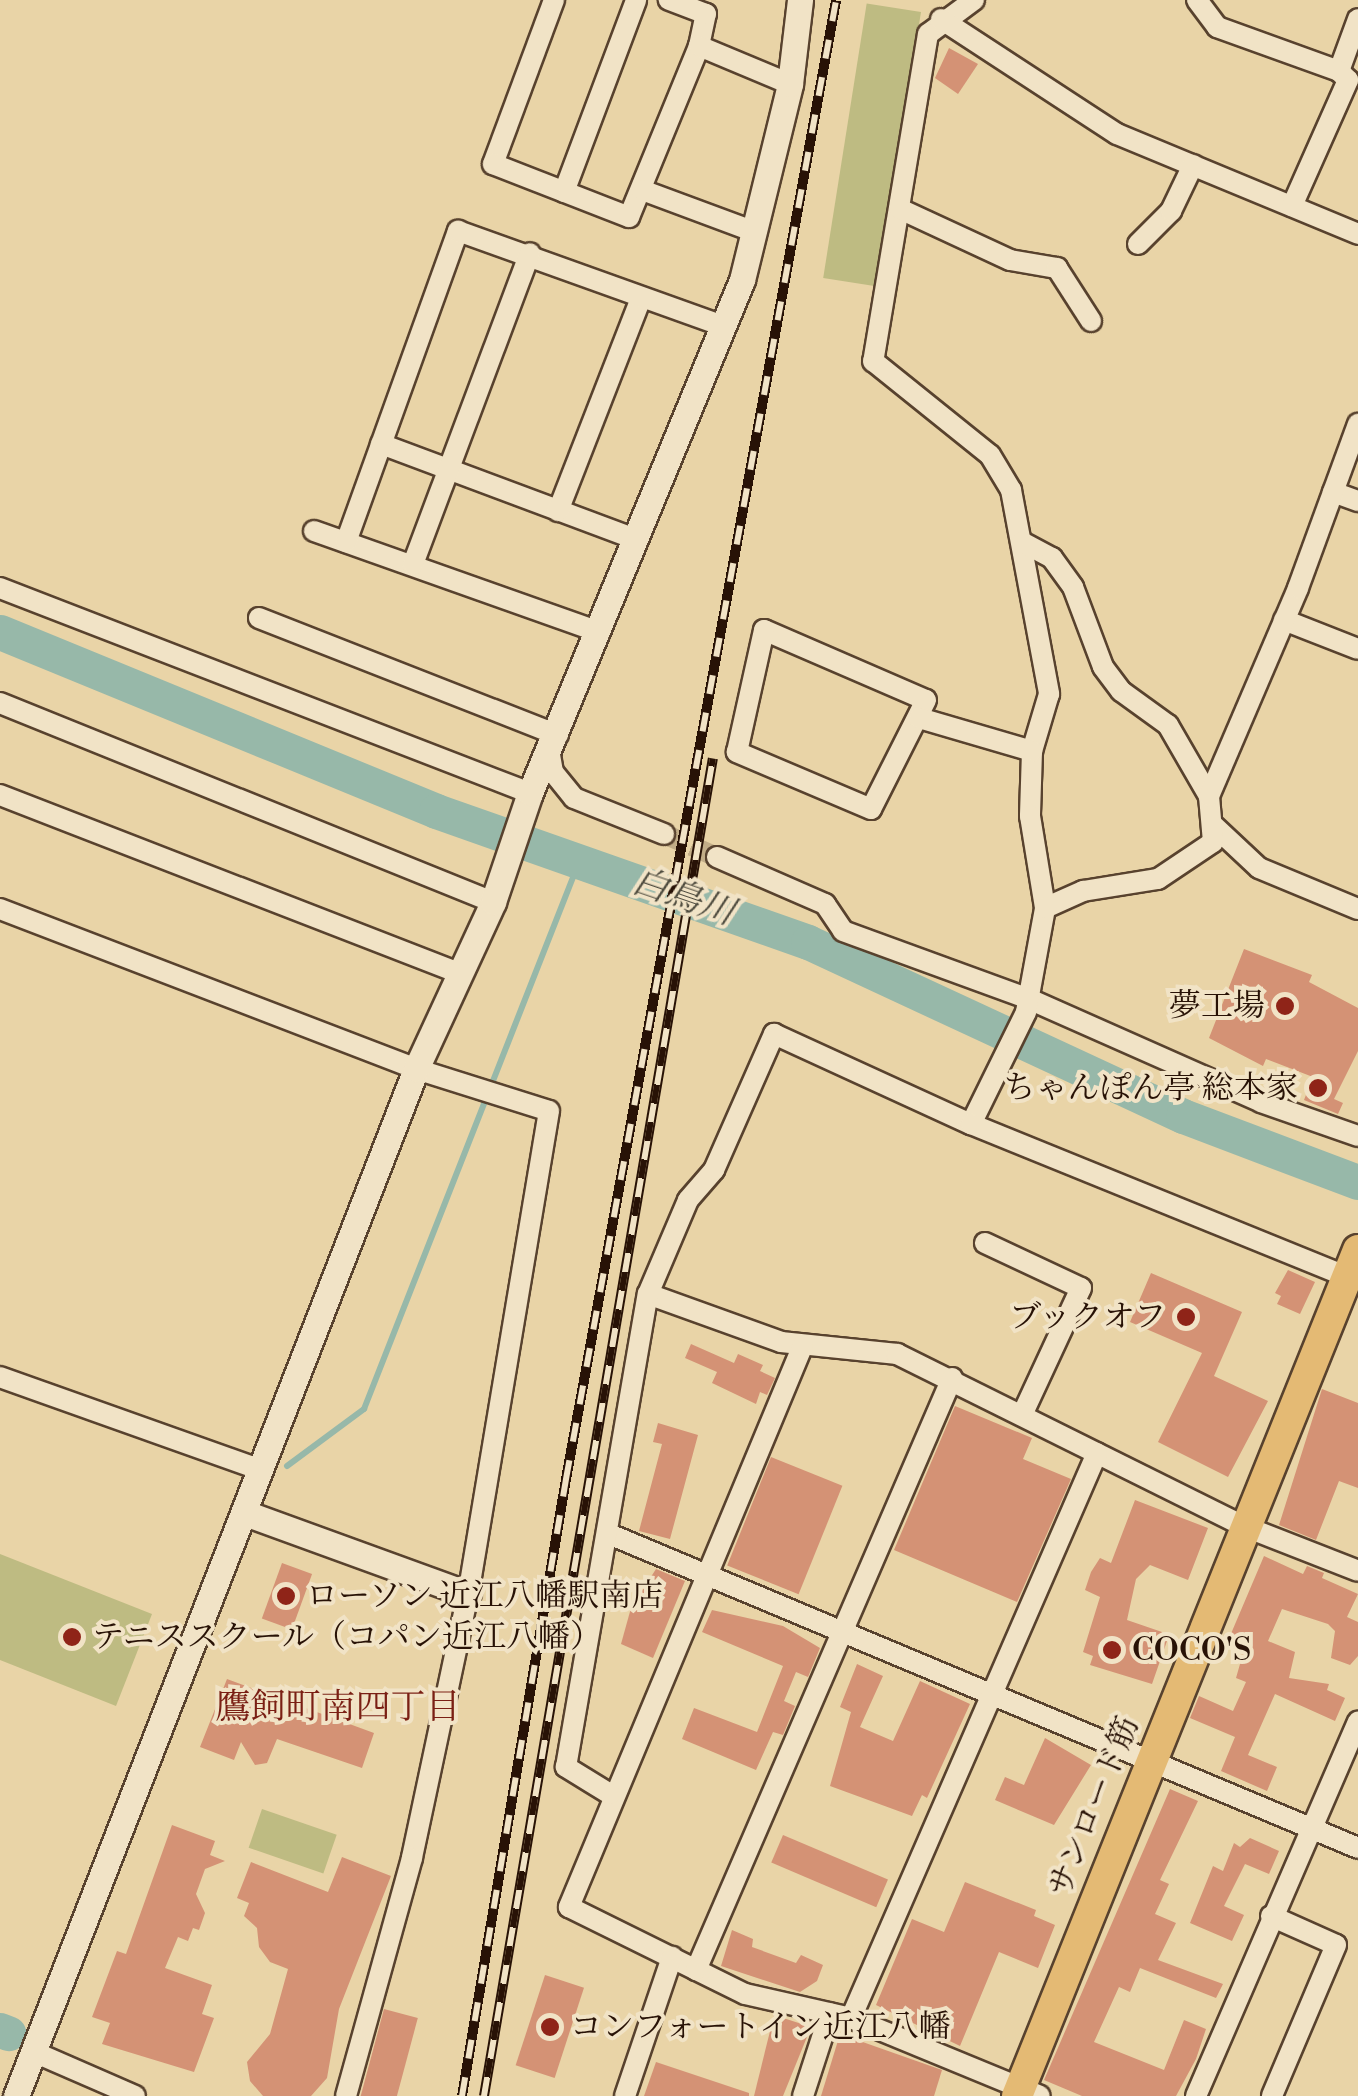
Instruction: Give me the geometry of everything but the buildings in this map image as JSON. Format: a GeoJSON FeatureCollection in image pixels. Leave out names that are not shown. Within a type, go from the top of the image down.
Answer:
{"type":"FeatureCollection","features":[{"type":"Feature","properties":{"kind":"main road","name":"サンロード筋"},"geometry":{"type":"LineString","coordinates":[[1025,2093],[1150,1760],[1352,1265]]}},
{"type":"Feature","properties":{"kind":"street"},"geometry":{"type":"LineString","coordinates":[[554,0],[493,164],[629,217],[699,46],[706,14],[669,0]]}},
{"type":"Feature","properties":{"kind":"street"},"geometry":{"type":"LineString","coordinates":[[564,192],[636,0]]}},
{"type":"Feature","properties":{"kind":"street"},"geometry":{"type":"LineString","coordinates":[[16,2096],[416,1069],[493,902],[530,793],[554,745],[638,540],[755,232],[790,84],[800,0]]}},
{"type":"Feature","properties":{"kind":"street"},"geometry":{"type":"LineString","coordinates":[[971,1124],[1028,1005],[1046,908],[1030,816],[1032,751],[1049,694],[1011,490],[990,455],[873,361],[928,34],[941,19],[974,0]]}},
{"type":"Feature","properties":{"kind":"street"},"geometry":{"type":"LineString","coordinates":[[1198,0],[1218,27],[1338,72],[1348,80],[1292,206]]}},
{"type":"Feature","properties":{"kind":"street"},"geometry":{"type":"LineString","coordinates":[[941,19],[1118,134],[1358,234]]}},
{"type":"Feature","properties":{"kind":"street"},"geometry":{"type":"LineString","coordinates":[[1338,72],[1358,19]]}},
{"type":"Feature","properties":{"kind":"street"},"geometry":{"type":"LineString","coordinates":[[699,46],[790,84]]}},
{"type":"Feature","properties":{"kind":"street"},"geometry":{"type":"LineString","coordinates":[[1138,244],[1171,211],[1192,165]]}},
{"type":"Feature","properties":{"kind":"street"},"geometry":{"type":"LineString","coordinates":[[642,190],[755,232]]}},
{"type":"Feature","properties":{"kind":"street"},"geometry":{"type":"LineString","coordinates":[[900,209],[1010,260],[1057,268],[1092,320]]}},
{"type":"Feature","properties":{"kind":"street"},"geometry":{"type":"LineString","coordinates":[[346,542],[458,231],[530,253],[640,301],[720,325]]}},
{"type":"Feature","properties":{"kind":"street"},"geometry":{"type":"LineString","coordinates":[[412,564],[530,253]]}},
{"type":"Feature","properties":{"kind":"street"},"geometry":{"type":"LineString","coordinates":[[558,510],[640,301]]}},
{"type":"Feature","properties":{"kind":"street"},"geometry":{"type":"LineString","coordinates":[[1209,796],[1284,620],[1358,424]]}},
{"type":"Feature","properties":{"kind":"street"},"geometry":{"type":"LineString","coordinates":[[381,444],[638,540]]}},
{"type":"Feature","properties":{"kind":"street"},"geometry":{"type":"LineString","coordinates":[[1333,492],[1358,501]]}},
{"type":"Feature","properties":{"kind":"street"},"geometry":{"type":"LineString","coordinates":[[314,531],[600,632]]}},
{"type":"Feature","properties":{"kind":"street"},"geometry":{"type":"LineString","coordinates":[[1022,542],[1052,558],[1073,587],[1104,666],[1120,692],[1168,725],[1209,796],[1214,842],[1158,879],[1083,890],[1046,908]]}},
{"type":"Feature","properties":{"kind":"street"},"geometry":{"type":"LineString","coordinates":[[0,588],[530,793]]}},
{"type":"Feature","properties":{"kind":"street"},"geometry":{"type":"LineString","coordinates":[[259,618],[554,745]]}},
{"type":"Feature","properties":{"kind":"street"},"geometry":{"type":"LineString","coordinates":[[1284,620],[1358,649]]}},
{"type":"Feature","properties":{"kind":"street"},"geometry":{"type":"LineString","coordinates":[[764,630],[926,700],[919,718],[871,810],[737,752],[764,630]]}},
{"type":"Feature","properties":{"kind":"street"},"geometry":{"type":"LineString","coordinates":[[0,703],[493,902]]}},
{"type":"Feature","properties":{"kind":"street"},"geometry":{"type":"LineString","coordinates":[[919,718],[1032,751]]}},
{"type":"Feature","properties":{"kind":"street"},"geometry":{"type":"LineString","coordinates":[[554,745],[554,772],[574,798],[664,834]]}},
{"type":"Feature","properties":{"kind":"street"},"geometry":{"type":"LineString","coordinates":[[0,795],[460,973]]}},
{"type":"Feature","properties":{"kind":"street"},"geometry":{"type":"LineString","coordinates":[[1212,824],[1259,868],[1358,910]]}},
{"type":"Feature","properties":{"kind":"street"},"geometry":{"type":"LineString","coordinates":[[716,857],[825,904],[843,931],[1261,1102],[1358,1136]]}},
{"type":"Feature","properties":{"kind":"street"},"geometry":{"type":"LineString","coordinates":[[0,909],[416,1069],[550,1112],[468,1594],[412,1858],[346,2096]]}},
{"type":"Feature","properties":{"kind":"street"},"geometry":{"type":"LineString","coordinates":[[610,1794],[566,1767],[648,1294],[688,1200],[714,1170],[774,1034],[971,1124],[1352,1265]]}},
{"type":"Feature","properties":{"kind":"street"},"geometry":{"type":"LineString","coordinates":[[985,1243],[1081,1288],[1022,1414]]}},
{"type":"Feature","properties":{"kind":"street"},"geometry":{"type":"LineString","coordinates":[[648,1294],[803,1346],[897,1354],[1246,1527],[1358,1571]]}},
{"type":"Feature","properties":{"kind":"street"},"geometry":{"type":"LineString","coordinates":[[803,1346],[610,1794],[568,1906],[745,1994],[841,2016],[1025,2093]]}},
{"type":"Feature","properties":{"kind":"street"},"geometry":{"type":"LineString","coordinates":[[0,1376],[261,1470]]}},
{"type":"Feature","properties":{"kind":"street"},"geometry":{"type":"LineString","coordinates":[[696,1970],[848,1630],[952,1378]]}},
{"type":"Feature","properties":{"kind":"street"},"geometry":{"type":"LineString","coordinates":[[803,2096],[996,1694],[1097,1453]]}},
{"type":"Feature","properties":{"kind":"street"},"geometry":{"type":"LineString","coordinates":[[245,1513],[468,1594]]}},
{"type":"Feature","properties":{"kind":"street"},"geometry":{"type":"LineString","coordinates":[[609,1534],[848,1630],[1358,1848]]}},
{"type":"Feature","properties":{"kind":"street"},"geometry":{"type":"LineString","coordinates":[[1196,2096],[1358,1722]]}},
{"type":"Feature","properties":{"kind":"street"},"geometry":{"type":"LineString","coordinates":[[1271,1916],[1336,1945],[1272,2096]]}},
{"type":"Feature","properties":{"kind":"street"},"geometry":{"type":"LineString","coordinates":[[625,2096],[672,1957]]}},
{"type":"Feature","properties":{"kind":"street"},"geometry":{"type":"LineString","coordinates":[[34,2052],[135,2096]]}},
{"type":"Feature","properties":{"kind":"shaded area"},"geometry":{"type":"Polygon","coordinates":[[[867,3],[921,12],[878,287],[823,278],[867,3]]]}},
{"type":"Feature","properties":{"kind":"shaded area","name":"テニススクール（コパン近江八幡）"},"geometry":{"type":"Polygon","coordinates":[[[0,1554],[152,1614],[116,1706],[0,1660],[0,1554]]]}},
{"type":"Feature","properties":{"kind":"shaded area"},"geometry":{"type":"Polygon","coordinates":[[[262,1809],[337,1835],[323,1873],[249,1848],[262,1809]]]}},
{"type":"Feature","properties":{"kind":"waterway","name":"白鳥川"},"geometry":{"type":"LineString","coordinates":[[0,632],[436,811],[808,942],[1183,1116],[1358,1182]]}},
{"type":"Feature","properties":{"kind":"waterway"},"geometry":{"type":"LineString","coordinates":[[287,1466],[364,1409],[579,862]]}},
{"type":"Feature","properties":{"kind":"waterway"},"geometry":{"type":"LineString","coordinates":[[0,2030],[8,2033]]}},
{"type":"Feature","properties":{"kind":"tunnel"},"geometry":{"type":"LineString","coordinates":[[664,834],[717,857]]}},
{"type":"Feature","properties":{"kind":"railway"},"geometry":{"type":"LineString","coordinates":[[462,2096],[566,1479],[836,0]]}},
{"type":"Feature","properties":{"kind":"railway"},"geometry":{"type":"LineString","coordinates":[[484,2096],[713,758]]}},
{"type":"Feature","properties":{"kind":"place","name":"夢工場"},"geometry":{"type":"Point","coordinates":[1285,1006]}},
{"type":"Feature","properties":{"kind":"place","name":"ちゃんぽん亭 総本家"},"geometry":{"type":"Point","coordinates":[1318,1088]}},
{"type":"Feature","properties":{"kind":"place","name":"ブックオフ"},"geometry":{"type":"Point","coordinates":[1186,1317]}},
{"type":"Feature","properties":{"kind":"place","name":"ローソン 近江八幡駅南店"},"geometry":{"type":"Point","coordinates":[286,1596]}},
{"type":"Feature","properties":{"kind":"place","name":"テニススクール（コパン近江八幡）"},"geometry":{"type":"Point","coordinates":[72,1637]}},
{"type":"Feature","properties":{"kind":"place","name":"COCO'S"},"geometry":{"type":"Point","coordinates":[1112,1650]}},
{"type":"Feature","properties":{"kind":"place","name":"コンフォートイン近江八幡"},"geometry":{"type":"Point","coordinates":[550,2027]}},
{"type":"Feature","properties":{"kind":"district","name":"鷹飼町南四丁目"},"geometry":{"type":"Point","coordinates":[338,1708]}}]}
